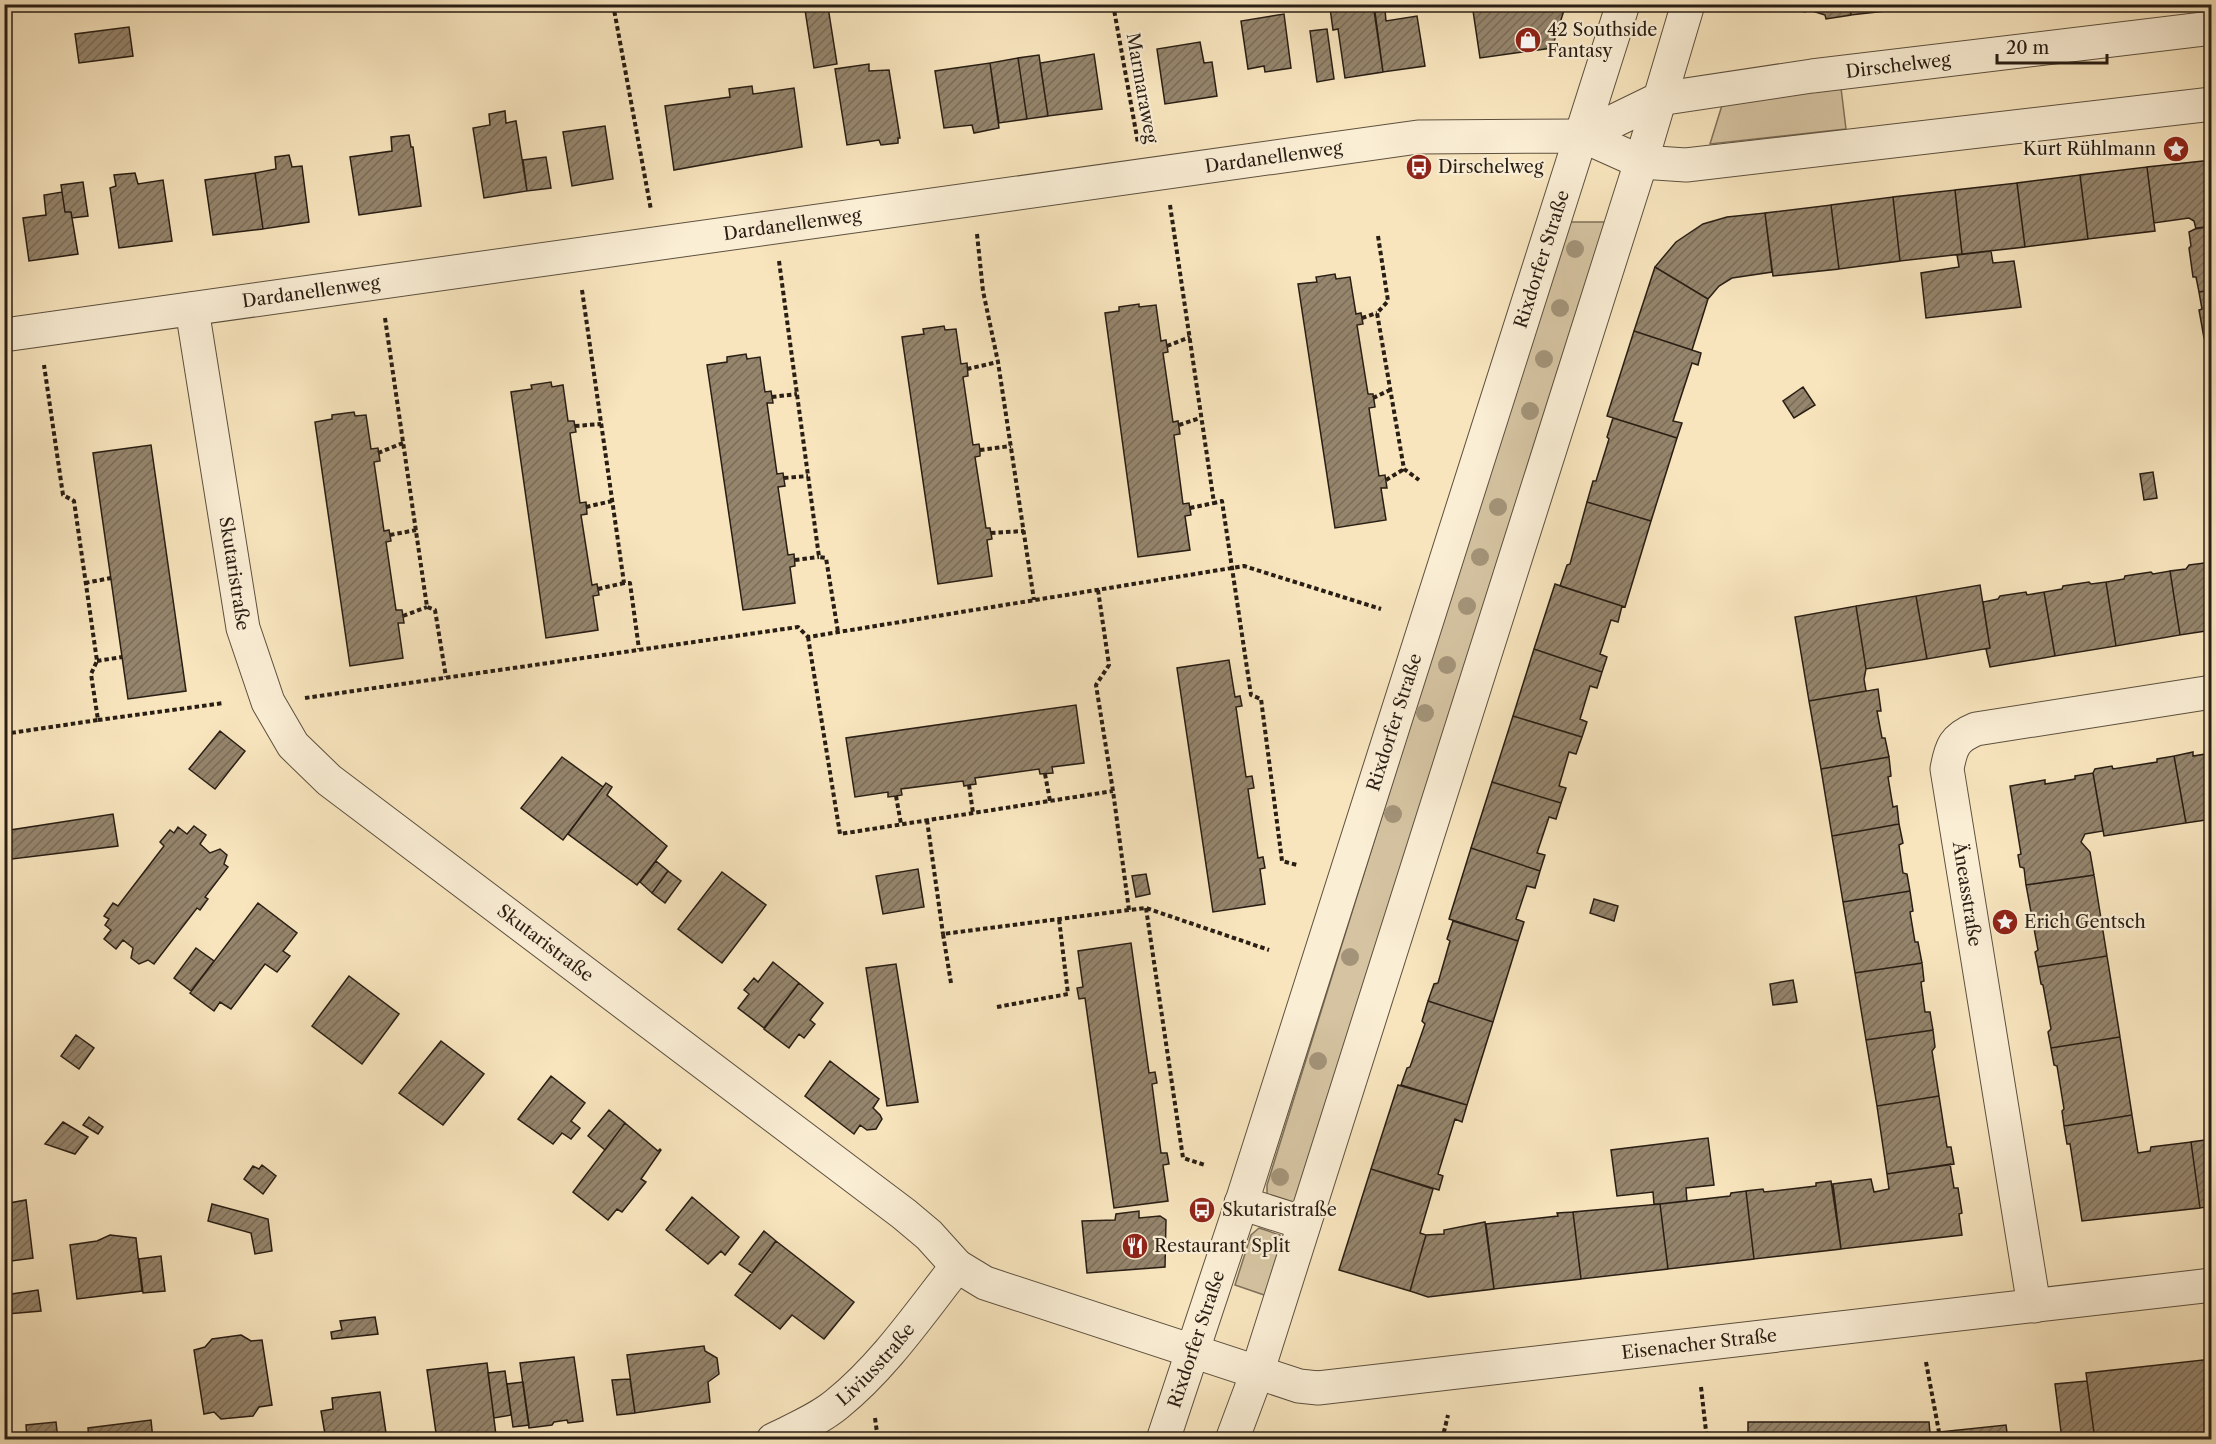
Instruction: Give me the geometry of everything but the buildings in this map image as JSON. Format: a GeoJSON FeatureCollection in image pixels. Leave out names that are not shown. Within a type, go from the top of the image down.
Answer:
{"type":"FeatureCollection","features":[{"type":"Feature","properties":{"kind":"street","name":"Rixdorfer Straße"},"geometry":{"type":"LineString","coordinates":[[1163,1440],[1241,1203],[1623,4]]}},
{"type":"Feature","properties":{"kind":"street"},"geometry":{"type":"LineString","coordinates":[[1232,1440],[1257,1372],[1641,162],[1688,4]]}},
{"type":"Feature","properties":{"kind":"street","name":"Dirschelweg"},"geometry":{"type":"LineString","coordinates":[[1582,136],[1659,99],[1812,76],[2211,28]]}},
{"type":"Feature","properties":{"kind":"street"},"geometry":{"type":"LineString","coordinates":[[1582,136],[1641,162],[1686,165],[2211,104]]}},
{"type":"Feature","properties":{"kind":"street","name":"Dardanellenweg"},"geometry":{"type":"LineString","coordinates":[[4,335],[1418,137],[1582,136]]}},
{"type":"Feature","properties":{"kind":"street","name":"Skutaristraße"},"geometry":{"type":"LineString","coordinates":[[192,309],[243,628],[268,702],[293,745],[329,780],[904,1214],[957,1266],[985,1283],[1192,1352]]}},
{"type":"Feature","properties":{"kind":"street","name":"Äneasstraße"},"geometry":{"type":"LineString","coordinates":[[2034,1306],[1947,769],[1951,750],[1962,735],[1976,729],[2211,692]]}},
{"type":"Feature","properties":{"kind":"street"},"geometry":{"type":"LineString","coordinates":[[1241,1203],[1304,1223]]}},
{"type":"Feature","properties":{"kind":"street","name":"Liviusstraße"},"geometry":{"type":"LineString","coordinates":[[774,1440],[835,1406],[866,1378],[957,1266]]}},
{"type":"Feature","properties":{"kind":"street","name":"Eisenacher Straße"},"geometry":{"type":"LineString","coordinates":[[1192,1352],[1299,1386],[1318,1389],[2211,1285]]}},
{"type":"Feature","properties":{"kind":"path"},"geometry":{"type":"LineString","coordinates":[[613,4],[652,213]]}},
{"type":"Feature","properties":{"kind":"path","name":"Marmaraweg"},"geometry":{"type":"LineString","coordinates":[[1113,4],[1155,174],[1190,337],[1214,503],[1222,501],[1231,568]]}},
{"type":"Feature","properties":{"kind":"path"},"geometry":{"type":"LineString","coordinates":[[973,200],[983,291],[998,362],[1034,600]]}},
{"type":"Feature","properties":{"kind":"path"},"geometry":{"type":"LineString","coordinates":[[775,228],[819,557]]}},
{"type":"Feature","properties":{"kind":"path"},"geometry":{"type":"LineString","coordinates":[[1362,318],[1377,313],[1388,301],[1378,236]]}},
{"type":"Feature","properties":{"kind":"path"},"geometry":{"type":"LineString","coordinates":[[577,255],[624,583]]}},
{"type":"Feature","properties":{"kind":"path"},"geometry":{"type":"LineString","coordinates":[[380,283],[427,607]]}},
{"type":"Feature","properties":{"kind":"path"},"geometry":{"type":"LineString","coordinates":[[1377,313],[1404,469],[1419,480]]}},
{"type":"Feature","properties":{"kind":"path"},"geometry":{"type":"LineString","coordinates":[[38,330],[63,495],[74,501],[97,661],[91,674],[98,720]]}},
{"type":"Feature","properties":{"kind":"path"},"geometry":{"type":"LineString","coordinates":[[1167,346],[1190,337]]}},
{"type":"Feature","properties":{"kind":"path"},"geometry":{"type":"LineString","coordinates":[[967,369],[998,362]]}},
{"type":"Feature","properties":{"kind":"path"},"geometry":{"type":"LineString","coordinates":[[1373,398],[1390,390]]}},
{"type":"Feature","properties":{"kind":"path"},"geometry":{"type":"LineString","coordinates":[[772,397],[798,394]]}},
{"type":"Feature","properties":{"kind":"path"},"geometry":{"type":"LineString","coordinates":[[1179,425],[1200,418]]}},
{"type":"Feature","properties":{"kind":"path"},"geometry":{"type":"LineString","coordinates":[[575,426],[601,424]]}},
{"type":"Feature","properties":{"kind":"path"},"geometry":{"type":"LineString","coordinates":[[378,453],[403,443]]}},
{"type":"Feature","properties":{"kind":"path"},"geometry":{"type":"LineString","coordinates":[[980,450],[1011,446]]}},
{"type":"Feature","properties":{"kind":"path"},"geometry":{"type":"LineString","coordinates":[[1386,480],[1404,469]]}},
{"type":"Feature","properties":{"kind":"path"},"geometry":{"type":"LineString","coordinates":[[783,478],[808,476]]}},
{"type":"Feature","properties":{"kind":"path"},"geometry":{"type":"LineString","coordinates":[[586,507],[612,501]]}},
{"type":"Feature","properties":{"kind":"path"},"geometry":{"type":"LineString","coordinates":[[1190,508],[1214,503]]}},
{"type":"Feature","properties":{"kind":"path"},"geometry":{"type":"LineString","coordinates":[[390,535],[416,530]]}},
{"type":"Feature","properties":{"kind":"path"},"geometry":{"type":"LineString","coordinates":[[991,532],[1024,531]]}},
{"type":"Feature","properties":{"kind":"path"},"geometry":{"type":"LineString","coordinates":[[795,560],[826,558],[838,632]]}},
{"type":"Feature","properties":{"kind":"path"},"geometry":{"type":"LineString","coordinates":[[808,637],[1245,566],[1381,609]]}},
{"type":"Feature","properties":{"kind":"path"},"geometry":{"type":"LineString","coordinates":[[1231,568],[1251,695],[1261,699],[1282,861],[1297,866]]}},
{"type":"Feature","properties":{"kind":"path"},"geometry":{"type":"LineString","coordinates":[[85,583],[111,579]]}},
{"type":"Feature","properties":{"kind":"path"},"geometry":{"type":"LineString","coordinates":[[598,589],[630,583],[639,649]]}},
{"type":"Feature","properties":{"kind":"path"},"geometry":{"type":"LineString","coordinates":[[1098,590],[1109,665],[1096,685],[1113,791],[1128,910]]}},
{"type":"Feature","properties":{"kind":"path"},"geometry":{"type":"LineString","coordinates":[[403,616],[427,607],[435,610],[446,677]]}},
{"type":"Feature","properties":{"kind":"path"},"geometry":{"type":"LineString","coordinates":[[298,699],[798,627],[808,637],[840,834],[1113,791]]}},
{"type":"Feature","properties":{"kind":"path"},"geometry":{"type":"LineString","coordinates":[[97,661],[122,657]]}},
{"type":"Feature","properties":{"kind":"path"},"geometry":{"type":"LineString","coordinates":[[4,735],[224,703]]}},
{"type":"Feature","properties":{"kind":"path"},"geometry":{"type":"LineString","coordinates":[[1045,774],[1050,801]]}},
{"type":"Feature","properties":{"kind":"path"},"geometry":{"type":"LineString","coordinates":[[969,785],[973,813]]}},
{"type":"Feature","properties":{"kind":"path"},"geometry":{"type":"LineString","coordinates":[[896,796],[901,824]]}},
{"type":"Feature","properties":{"kind":"path"},"geometry":{"type":"LineString","coordinates":[[927,820],[951,983]]}},
{"type":"Feature","properties":{"kind":"path"},"geometry":{"type":"LineString","coordinates":[[1146,908],[1184,1158],[1205,1165]]}},
{"type":"Feature","properties":{"kind":"path"},"geometry":{"type":"LineString","coordinates":[[943,934],[1146,908],[1269,950]]}},
{"type":"Feature","properties":{"kind":"path"},"geometry":{"type":"LineString","coordinates":[[997,1007],[1068,994],[1059,919]]}},
{"type":"Feature","properties":{"kind":"path"},"geometry":{"type":"LineString","coordinates":[[1926,1362],[1939,1432]]}},
{"type":"Feature","properties":{"kind":"path"},"geometry":{"type":"LineString","coordinates":[[1701,1387],[1707,1440]]}},
{"type":"Feature","properties":{"kind":"path"},"geometry":{"type":"LineString","coordinates":[[873,1409],[878,1440]]}},
{"type":"Feature","properties":{"kind":"path"},"geometry":{"type":"LineString","coordinates":[[1442,1440],[1448,1415]]}},
{"type":"Feature","properties":{"kind":"shaded area"},"geometry":{"type":"Polygon","coordinates":[[[1841,88],[1846,129],[1710,144],[1723,102],[1841,88]]]}},
{"type":"Feature","properties":{"kind":"shaded area"},"geometry":{"type":"Polygon","coordinates":[[[1567,222],[1608,222],[1294,1204],[1267,1196],[1267,1185],[1567,222]]]}},
{"type":"Feature","properties":{"kind":"shaded area"},"geometry":{"type":"Polygon","coordinates":[[[1259,1228],[1280,1235],[1283,1245],[1267,1296],[1235,1285],[1251,1235],[1259,1228]]]}},
{"type":"Feature","properties":{"kind":"place","name":"42 Southside Fantasy"},"geometry":{"type":"Point","coordinates":[1528,40]}},
{"type":"Feature","properties":{"kind":"place","name":"Kurt Rühlmann"},"geometry":{"type":"Point","coordinates":[2176,149]}},
{"type":"Feature","properties":{"kind":"place","name":"Dirschelweg"},"geometry":{"type":"Point","coordinates":[1419,167]}},
{"type":"Feature","properties":{"kind":"place","name":"Erich Gentsch"},"geometry":{"type":"Point","coordinates":[2005,922]}},
{"type":"Feature","properties":{"kind":"place","name":"Skutaristraße"},"geometry":{"type":"Point","coordinates":[1202,1210]}},
{"type":"Feature","properties":{"kind":"place","name":"Restaurant Split"},"geometry":{"type":"Point","coordinates":[1135,1246]}}]}
